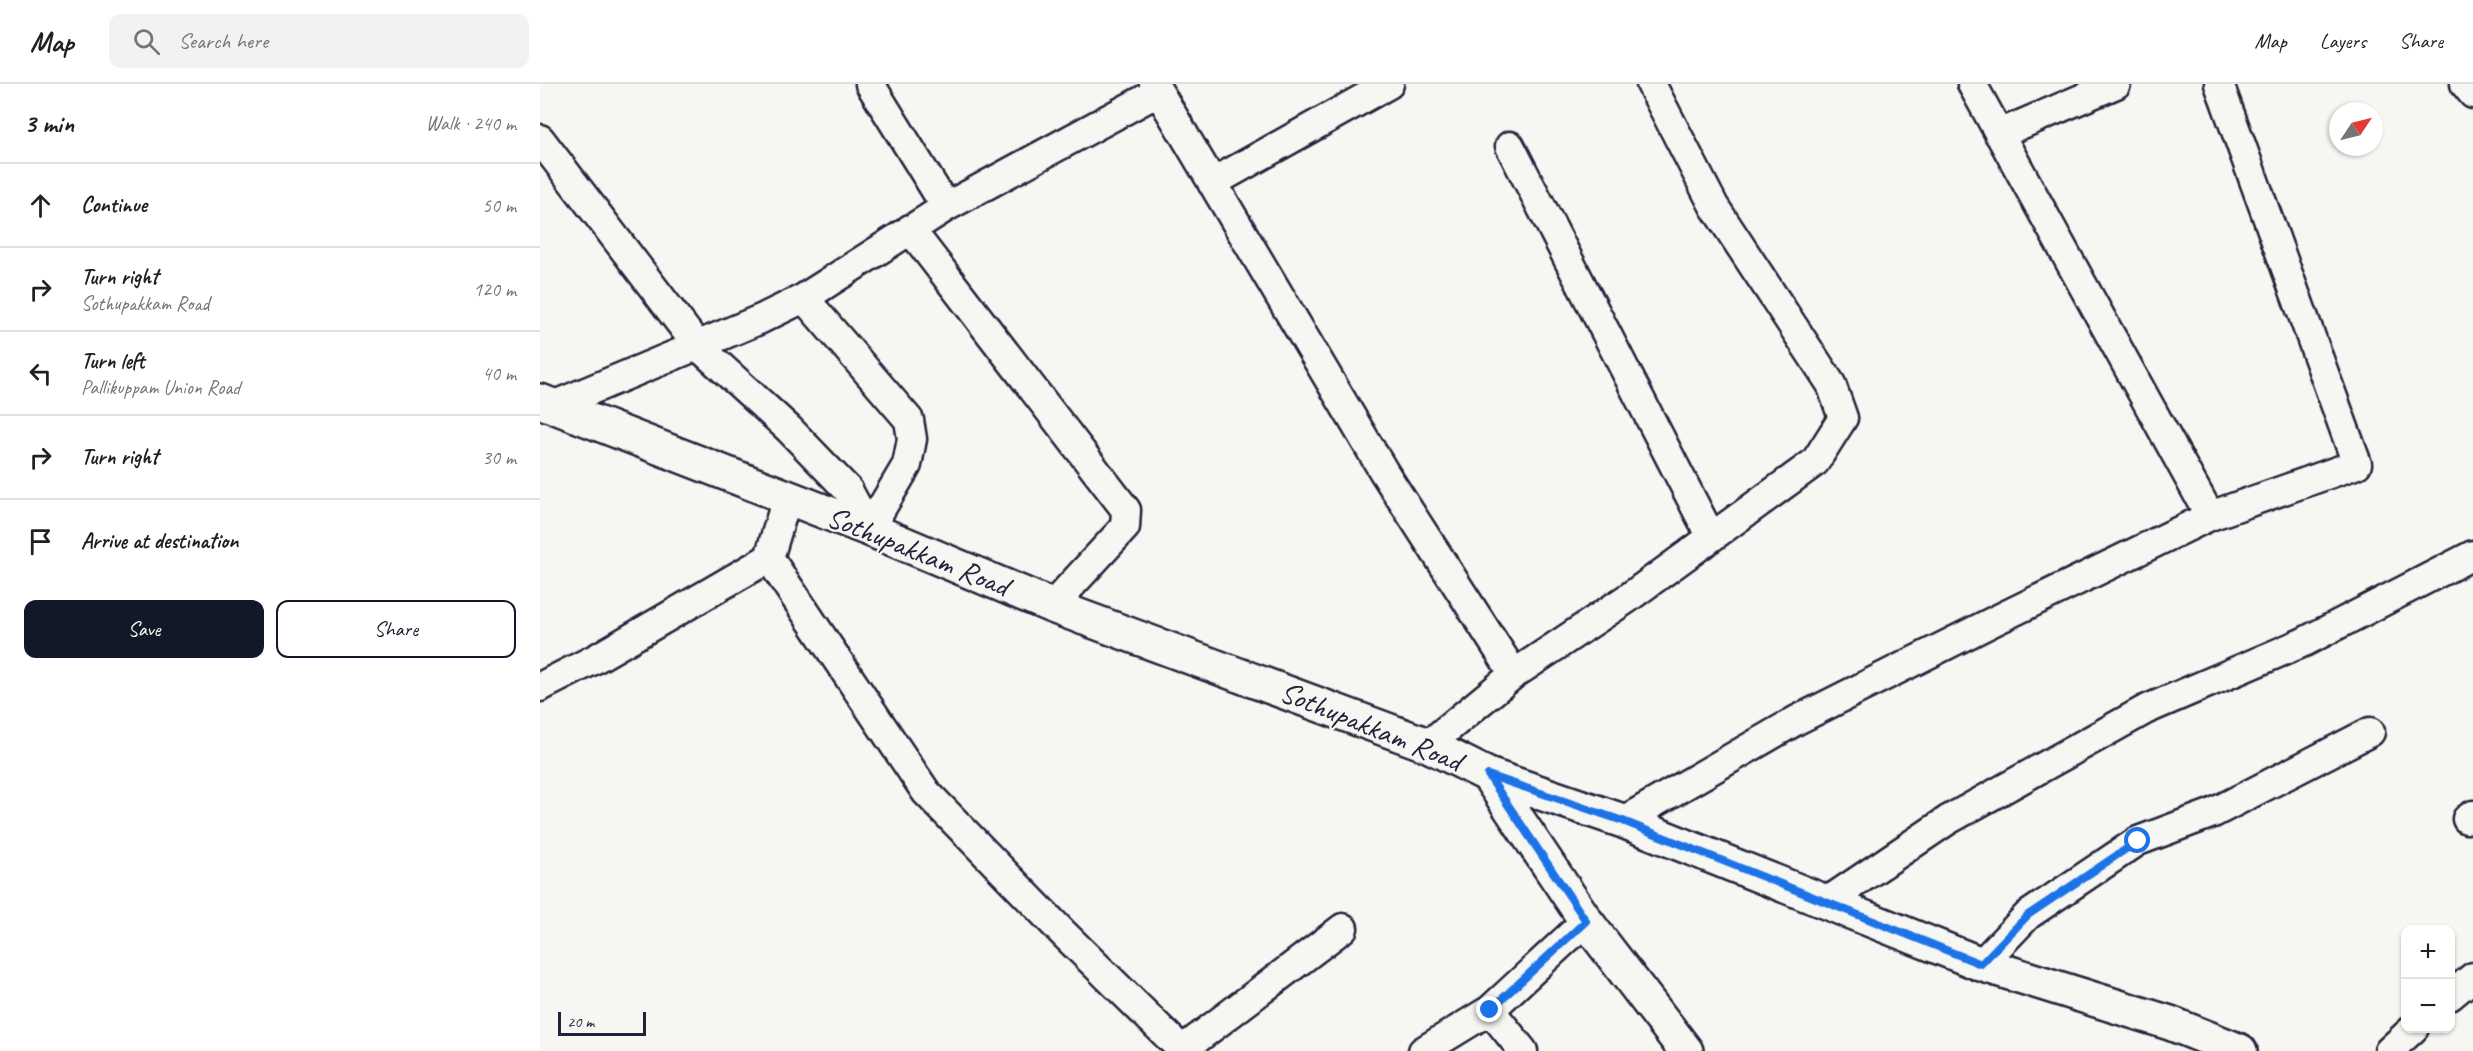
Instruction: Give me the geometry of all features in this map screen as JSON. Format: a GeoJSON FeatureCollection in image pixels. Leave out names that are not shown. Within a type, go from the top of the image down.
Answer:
{"type":"FeatureCollection","features":[{"type":"Feature","properties":{"kind":"street"},"geometry":{"type":"LineString","coordinates":[[870,84],[946,207]]}},
{"type":"Feature","properties":{"kind":"street"},"geometry":{"type":"LineString","coordinates":[[1212,183],[1389,84]]}},
{"type":"Feature","properties":{"kind":"street"},"geometry":{"type":"LineString","coordinates":[[1428,745],[1514,674],[1628,598],[1815,462],[1843,418],[1831,384],[1714,206],[1651,84]]}},
{"type":"Feature","properties":{"kind":"street"},"geometry":{"type":"LineString","coordinates":[[1972,84],[2210,516]]}},
{"type":"Feature","properties":{"kind":"street"},"geometry":{"type":"LineString","coordinates":[[1999,134],[2116,84]]}},
{"type":"Feature","properties":{"kind":"street"},"geometry":{"type":"LineString","coordinates":[[1623,821],[1797,720],[2210,516],[2357,464],[2219,84]]}},
{"type":"Feature","properties":{"kind":"street"},"geometry":{"type":"LineString","coordinates":[[2464,84],[2473,94]]}},
{"type":"Feature","properties":{"kind":"street"},"geometry":{"type":"LineString","coordinates":[[548,403],[761,319],[804,298],[946,207],[1156,88],[1384,472],[1514,674]]}},
{"type":"Feature","properties":{"kind":"street"},"geometry":{"type":"LineString","coordinates":[[540,139],[697,345],[789,429],[848,490],[869,529]]}},
{"type":"Feature","properties":{"kind":"street"},"geometry":{"type":"LineString","coordinates":[[1510,146],[1711,537]]}},
{"type":"Feature","properties":{"kind":"street"},"geometry":{"type":"LineString","coordinates":[[910,229],[1126,510],[1125,527],[1052,606]]}},
{"type":"Feature","properties":{"kind":"street"},"geometry":{"type":"LineString","coordinates":[[804,298],[909,420],[912,439],[907,465],[869,529]]}},
{"type":"Feature","properties":{"kind":"street","name":"Sothupakkam Road"},"geometry":{"type":"LineString","coordinates":[[548,403],[869,529],[1052,606],[1428,745],[1488,775],[1623,821],[1981,964],[2170,1023],[2240,1051]]}},
{"type":"Feature","properties":{"kind":"street"},"geometry":{"type":"LineString","coordinates":[[540,687],[595,659],[769,558],[787,498]]}},
{"type":"Feature","properties":{"kind":"street"},"geometry":{"type":"LineString","coordinates":[[1825,903],[1948,820],[2145,710],[2304,642],[2473,555]]}},
{"type":"Feature","properties":{"kind":"street"},"geometry":{"type":"LineString","coordinates":[[769,558],[926,792],[1182,1051],[1343,928]]}},
{"type":"Feature","properties":{"kind":"street"},"geometry":{"type":"LineString","coordinates":[[1981,964],[2028,915],[2138,841],[2213,813],[2370,732]]}},
{"type":"Feature","properties":{"kind":"street"},"geometry":{"type":"LineString","coordinates":[[1488,775],[1586,921],[1686,1051]]}},
{"type":"Feature","properties":{"kind":"street"},"geometry":{"type":"LineString","coordinates":[[1423,1051],[1490,1010],[1586,921]]}},
{"type":"Feature","properties":{"kind":"street"},"geometry":{"type":"LineString","coordinates":[[2455,993],[2473,977]]}},
{"type":"Feature","properties":{"kind":"street"},"geometry":{"type":"LineString","coordinates":[[1490,1010],[1523,1051]]}},
{"type":"Feature","properties":{"kind":"street"},"geometry":{"type":"LineString","coordinates":[[2389,1051],[2409,1033]]}},
{"type":"Feature","properties":{"kind":"route"},"geometry":{"type":"LineString","coordinates":[[1490,1010],[1586,921],[1488,775],[1623,821],[1981,964],[2028,915],[2138,841]]}}]}
